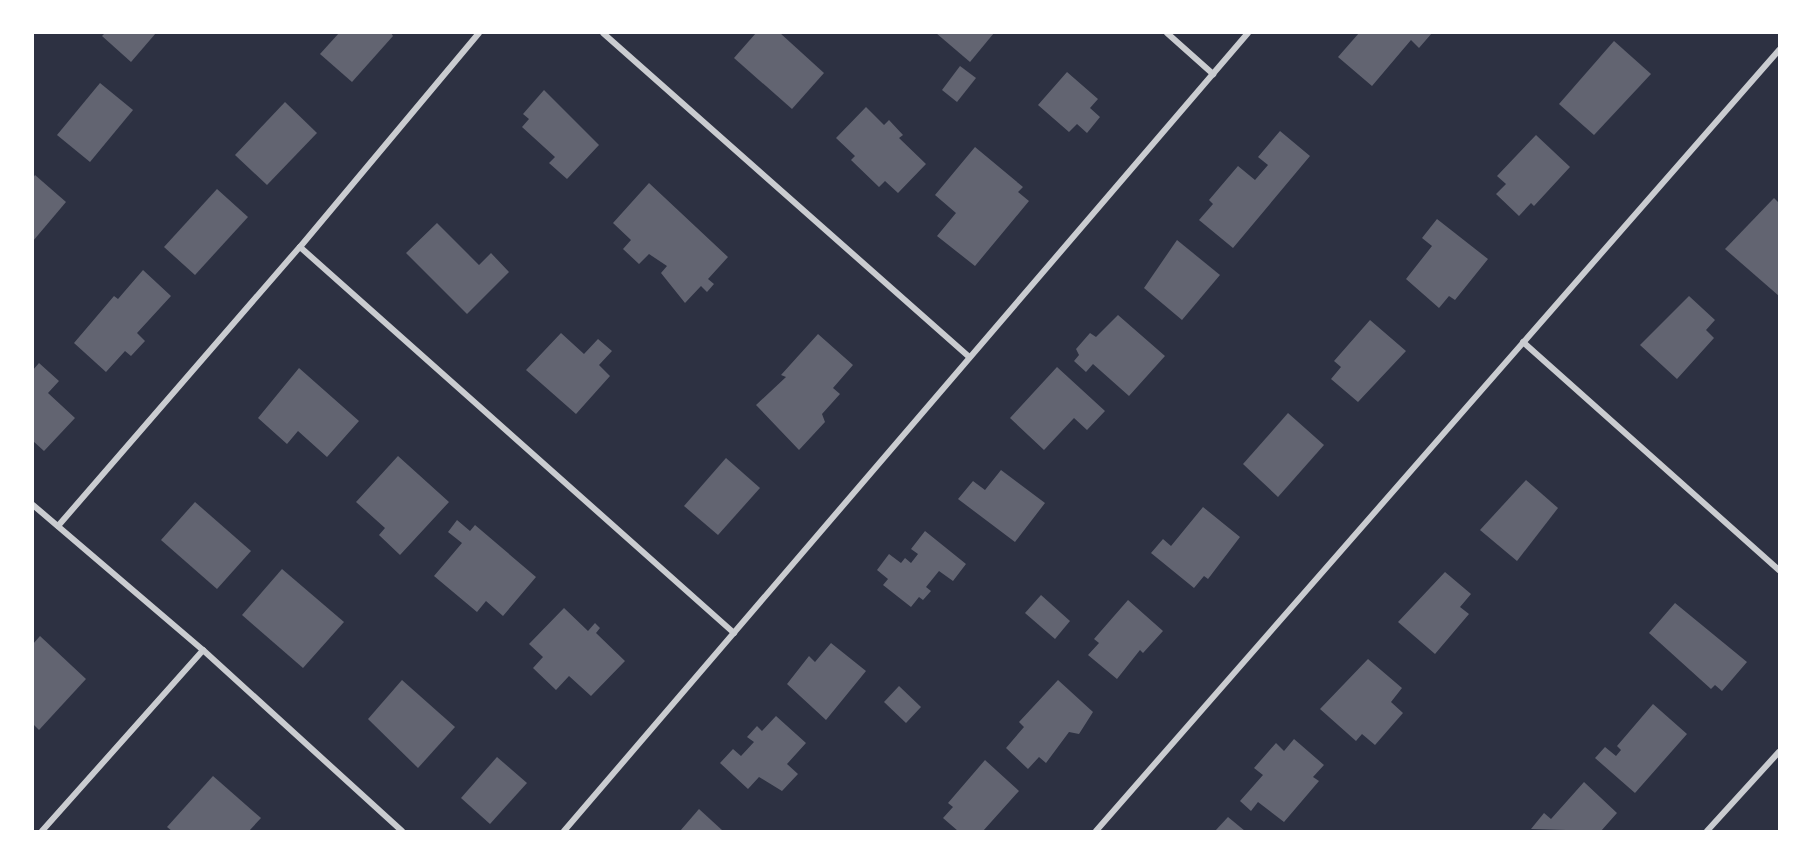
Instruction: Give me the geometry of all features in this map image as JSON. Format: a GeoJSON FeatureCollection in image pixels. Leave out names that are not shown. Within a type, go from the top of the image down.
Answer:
{"type":"FeatureCollection","features":[{"type":"Feature","properties":{"kind":"street"},"geometry":{"type":"LineString","coordinates":[[58,526],[300,247],[479,33]]}},
{"type":"Feature","properties":{"kind":"street"},"geometry":{"type":"LineString","coordinates":[[603,33],[969,357]]}},
{"type":"Feature","properties":{"kind":"street"},"geometry":{"type":"LineString","coordinates":[[1167,33],[1213,74]]}},
{"type":"Feature","properties":{"kind":"street"},"geometry":{"type":"LineString","coordinates":[[564,831],[1248,33]]}},
{"type":"Feature","properties":{"kind":"street"},"geometry":{"type":"LineString","coordinates":[[1096,831],[1779,50]]}},
{"type":"Feature","properties":{"kind":"street"},"geometry":{"type":"LineString","coordinates":[[300,247],[734,633]]}},
{"type":"Feature","properties":{"kind":"street"},"geometry":{"type":"LineString","coordinates":[[1523,342],[1779,570]]}},
{"type":"Feature","properties":{"kind":"street"},"geometry":{"type":"LineString","coordinates":[[33,505],[203,650],[402,831]]}},
{"type":"Feature","properties":{"kind":"street"},"geometry":{"type":"LineString","coordinates":[[42,831],[203,650]]}},
{"type":"Feature","properties":{"kind":"street"},"geometry":{"type":"LineString","coordinates":[[1707,831],[1779,752]]}},
{"type":"Feature","properties":{"kind":"building"},"geometry":{"type":"Polygon","coordinates":[[[105,33],[156,33],[131,62],[102,36],[105,33]]]}},
{"type":"Feature","properties":{"kind":"building"},"geometry":{"type":"Polygon","coordinates":[[[339,33],[391,33],[393,36],[352,82],[320,54],[339,33]]]}},
{"type":"Feature","properties":{"kind":"building"},"geometry":{"type":"Polygon","coordinates":[[[756,33],[780,33],[824,73],[792,109],[734,58],[756,33]]]}},
{"type":"Feature","properties":{"kind":"building"},"geometry":{"type":"Polygon","coordinates":[[[936,33],[994,33],[970,62],[936,33]]]}},
{"type":"Feature","properties":{"kind":"building"},"geometry":{"type":"Polygon","coordinates":[[[1359,33],[1432,33],[1419,48],[1411,40],[1372,86],[1338,57],[1359,33]]]}},
{"type":"Feature","properties":{"kind":"building"},"geometry":{"type":"Polygon","coordinates":[[[1614,41],[1651,74],[1594,135],[1559,104],[1614,41]]]}},
{"type":"Feature","properties":{"kind":"building"},"geometry":{"type":"Polygon","coordinates":[[[960,66],[976,78],[957,102],[942,90],[960,66]]]}},
{"type":"Feature","properties":{"kind":"building"},"geometry":{"type":"Polygon","coordinates":[[[1067,72],[1098,99],[1090,108],[1100,117],[1087,133],[1077,124],[1069,132],[1038,105],[1067,72]]]}},
{"type":"Feature","properties":{"kind":"building"},"geometry":{"type":"Polygon","coordinates":[[[100,83],[133,110],[90,162],[57,135],[100,83]]]}},
{"type":"Feature","properties":{"kind":"building"},"geometry":{"type":"Polygon","coordinates":[[[544,90],[599,145],[567,179],[549,163],[555,157],[522,127],[529,119],[523,114],[544,90]]]}},
{"type":"Feature","properties":{"kind":"building"},"geometry":{"type":"Polygon","coordinates":[[[285,102],[317,133],[267,185],[235,155],[285,102]]]}},
{"type":"Feature","properties":{"kind":"building"},"geometry":{"type":"Polygon","coordinates":[[[866,107],[884,125],[889,120],[903,135],[899,138],[926,164],[898,193],[885,181],[879,187],[851,160],[855,156],[836,138],[866,107]]]}},
{"type":"Feature","properties":{"kind":"building"},"geometry":{"type":"Polygon","coordinates":[[[1280,131],[1310,156],[1233,248],[1199,220],[1213,204],[1209,200],[1238,166],[1255,180],[1268,165],[1258,157],[1280,131]]]}},
{"type":"Feature","properties":{"kind":"building"},"geometry":{"type":"Polygon","coordinates":[[[1536,135],[1570,167],[1534,206],[1531,203],[1519,216],[1496,194],[1506,184],[1497,176],[1536,135]]]}},
{"type":"Feature","properties":{"kind":"building"},"geometry":{"type":"Polygon","coordinates":[[[975,147],[1023,187],[1018,192],[1029,201],[975,266],[937,236],[956,213],[935,195],[975,147]]]}},
{"type":"Feature","properties":{"kind":"building"},"geometry":{"type":"Polygon","coordinates":[[[35,175],[66,202],[33,241],[33,178],[35,175]]]}},
{"type":"Feature","properties":{"kind":"building"},"geometry":{"type":"Polygon","coordinates":[[[649,183],[728,257],[708,279],[714,284],[707,292],[701,286],[685,303],[661,273],[667,266],[649,254],[639,264],[623,249],[631,240],[613,223],[649,183]]]}},
{"type":"Feature","properties":{"kind":"building"},"geometry":{"type":"Polygon","coordinates":[[[217,189],[248,217],[195,275],[164,247],[217,189]]]}},
{"type":"Feature","properties":{"kind":"building"},"geometry":{"type":"Polygon","coordinates":[[[1774,198],[1779,203],[1779,296],[1725,249],[1774,198]]]}},
{"type":"Feature","properties":{"kind":"building"},"geometry":{"type":"Polygon","coordinates":[[[1437,219],[1488,259],[1455,300],[1449,296],[1439,308],[1406,279],[1432,246],[1422,238],[1437,219]]]}},
{"type":"Feature","properties":{"kind":"building"},"geometry":{"type":"Polygon","coordinates":[[[437,223],[479,265],[491,253],[509,272],[467,314],[406,253],[437,223]]]}},
{"type":"Feature","properties":{"kind":"building"},"geometry":{"type":"Polygon","coordinates":[[[1177,240],[1220,275],[1182,320],[1144,288],[1177,240]]]}},
{"type":"Feature","properties":{"kind":"building"},"geometry":{"type":"Polygon","coordinates":[[[143,270],[171,296],[137,333],[145,341],[131,356],[125,351],[106,372],[74,343],[114,296],[118,299],[143,270]]]}},
{"type":"Feature","properties":{"kind":"building"},"geometry":{"type":"Polygon","coordinates":[[[1689,296],[1715,320],[1706,330],[1714,338],[1677,379],[1640,345],[1689,296]]]}},
{"type":"Feature","properties":{"kind":"building"},"geometry":{"type":"Polygon","coordinates":[[[1118,315],[1165,356],[1129,396],[1093,364],[1086,372],[1074,361],[1079,355],[1076,349],[1090,333],[1096,337],[1118,315]]]}},
{"type":"Feature","properties":{"kind":"building"},"geometry":{"type":"Polygon","coordinates":[[[1370,320],[1406,351],[1358,402],[1331,379],[1341,367],[1334,361],[1370,320]]]}},
{"type":"Feature","properties":{"kind":"building"},"geometry":{"type":"Polygon","coordinates":[[[561,333],[584,354],[598,339],[612,351],[599,365],[610,376],[576,414],[526,370],[561,333]]]}},
{"type":"Feature","properties":{"kind":"building"},"geometry":{"type":"Polygon","coordinates":[[[818,334],[853,365],[833,388],[840,394],[822,414],[825,422],[799,450],[756,405],[786,377],[781,375],[818,334]]]}},
{"type":"Feature","properties":{"kind":"building"},"geometry":{"type":"Polygon","coordinates":[[[39,363],[59,381],[48,393],[75,418],[44,451],[33,441],[33,370],[39,363]]]}},
{"type":"Feature","properties":{"kind":"building"},"geometry":{"type":"Polygon","coordinates":[[[1057,367],[1105,411],[1087,430],[1074,418],[1044,450],[1010,418],[1057,367]]]}},
{"type":"Feature","properties":{"kind":"building"},"geometry":{"type":"Polygon","coordinates":[[[299,368],[359,421],[327,457],[298,431],[287,444],[258,418],[299,368]]]}},
{"type":"Feature","properties":{"kind":"building"},"geometry":{"type":"Polygon","coordinates":[[[1288,413],[1324,445],[1278,497],[1243,464],[1288,413]]]}},
{"type":"Feature","properties":{"kind":"building"},"geometry":{"type":"Polygon","coordinates":[[[398,456],[449,502],[400,555],[379,535],[385,528],[356,502],[398,456]]]}},
{"type":"Feature","properties":{"kind":"building"},"geometry":{"type":"Polygon","coordinates":[[[726,458],[760,488],[718,535],[684,506],[726,458]]]}},
{"type":"Feature","properties":{"kind":"building"},"geometry":{"type":"Polygon","coordinates":[[[1001,470],[1045,503],[1015,542],[958,499],[973,481],[985,490],[1001,470]]]}},
{"type":"Feature","properties":{"kind":"building"},"geometry":{"type":"Polygon","coordinates":[[[1526,480],[1558,508],[1517,561],[1480,530],[1526,480]]]}},
{"type":"Feature","properties":{"kind":"building"},"geometry":{"type":"Polygon","coordinates":[[[195,502],[251,551],[217,589],[161,540],[195,502]]]}},
{"type":"Feature","properties":{"kind":"building"},"geometry":{"type":"Polygon","coordinates":[[[1203,507],[1240,537],[1208,579],[1204,576],[1194,588],[1151,553],[1163,539],[1171,546],[1203,507]]]}},
{"type":"Feature","properties":{"kind":"building"},"geometry":{"type":"Polygon","coordinates":[[[457,520],[470,531],[475,525],[536,577],[503,616],[486,601],[477,612],[434,576],[462,543],[448,532],[457,520]]]}},
{"type":"Feature","properties":{"kind":"building"},"geometry":{"type":"Polygon","coordinates":[[[925,531],[966,564],[953,581],[939,571],[926,587],[931,591],[923,600],[919,597],[911,607],[883,585],[888,579],[877,570],[889,554],[901,563],[905,558],[911,563],[918,554],[911,549],[925,531]]]}},
{"type":"Feature","properties":{"kind":"building"},"geometry":{"type":"Polygon","coordinates":[[[282,569],[344,622],[303,668],[242,615],[282,569]]]}},
{"type":"Feature","properties":{"kind":"building"},"geometry":{"type":"Polygon","coordinates":[[[1445,572],[1471,594],[1460,607],[1469,614],[1435,654],[1398,622],[1445,572]]]}},
{"type":"Feature","properties":{"kind":"building"},"geometry":{"type":"Polygon","coordinates":[[[1041,595],[1070,621],[1055,639],[1025,613],[1041,595]]]}},
{"type":"Feature","properties":{"kind":"building"},"geometry":{"type":"Polygon","coordinates":[[[1128,600],[1163,631],[1143,653],[1140,650],[1117,679],[1088,655],[1099,643],[1094,639],[1128,600]]]}},
{"type":"Feature","properties":{"kind":"building"},"geometry":{"type":"Polygon","coordinates":[[[1675,603],[1747,662],[1722,691],[1715,685],[1711,689],[1649,633],[1675,603]]]}},
{"type":"Feature","properties":{"kind":"building"},"geometry":{"type":"Polygon","coordinates":[[[564,608],[588,631],[595,623],[600,628],[596,633],[625,661],[591,696],[569,676],[556,690],[533,668],[543,657],[529,644],[564,608]]]}},
{"type":"Feature","properties":{"kind":"building"},"geometry":{"type":"Polygon","coordinates":[[[40,636],[86,679],[39,730],[33,724],[33,644],[40,636]]]}},
{"type":"Feature","properties":{"kind":"building"},"geometry":{"type":"Polygon","coordinates":[[[831,643],[866,671],[826,720],[787,684],[809,656],[815,662],[831,643]]]}},
{"type":"Feature","properties":{"kind":"building"},"geometry":{"type":"Polygon","coordinates":[[[1368,659],[1402,688],[1391,702],[1403,713],[1375,745],[1362,734],[1356,741],[1320,709],[1368,659]]]}},
{"type":"Feature","properties":{"kind":"building"},"geometry":{"type":"Polygon","coordinates":[[[402,680],[455,727],[418,768],[368,719],[402,680]]]}},
{"type":"Feature","properties":{"kind":"building"},"geometry":{"type":"Polygon","coordinates":[[[1058,680],[1093,712],[1079,734],[1069,732],[1046,763],[1039,757],[1028,769],[1006,748],[1024,727],[1019,722],[1058,680]]]}},
{"type":"Feature","properties":{"kind":"building"},"geometry":{"type":"Polygon","coordinates":[[[899,686],[921,707],[906,723],[884,702],[899,686]]]}},
{"type":"Feature","properties":{"kind":"building"},"geometry":{"type":"Polygon","coordinates":[[[1653,704],[1687,734],[1635,793],[1595,758],[1605,747],[1616,756],[1621,750],[1617,746],[1653,704]]]}},
{"type":"Feature","properties":{"kind":"building"},"geometry":{"type":"Polygon","coordinates":[[[776,716],[806,743],[787,764],[798,774],[782,791],[759,777],[748,789],[720,763],[733,749],[741,756],[754,742],[747,737],[757,726],[762,731],[776,716]]]}},
{"type":"Feature","properties":{"kind":"building"},"geometry":{"type":"Polygon","coordinates":[[[1294,739],[1324,765],[1313,777],[1319,781],[1284,822],[1258,802],[1251,811],[1240,801],[1263,775],[1254,768],[1276,743],[1284,751],[1294,739]]]}},
{"type":"Feature","properties":{"kind":"building"},"geometry":{"type":"Polygon","coordinates":[[[497,757],[527,783],[490,824],[461,798],[497,757]]]}},
{"type":"Feature","properties":{"kind":"building"},"geometry":{"type":"Polygon","coordinates":[[[985,760],[1019,791],[983,831],[958,831],[943,818],[953,807],[948,803],[985,760]]]}},
{"type":"Feature","properties":{"kind":"building"},"geometry":{"type":"Polygon","coordinates":[[[213,776],[261,818],[249,831],[172,831],[167,827],[213,776]]]}},
{"type":"Feature","properties":{"kind":"building"},"geometry":{"type":"Polygon","coordinates":[[[1584,782],[1617,813],[1601,831],[1531,829],[1544,813],[1551,819],[1584,782]]]}},
{"type":"Feature","properties":{"kind":"building"},"geometry":{"type":"Polygon","coordinates":[[[699,809],[723,831],[680,831],[699,809]]]}},
{"type":"Feature","properties":{"kind":"building"},"geometry":{"type":"Polygon","coordinates":[[[1228,817],[1245,831],[1215,831],[1228,817]]]}}]}
